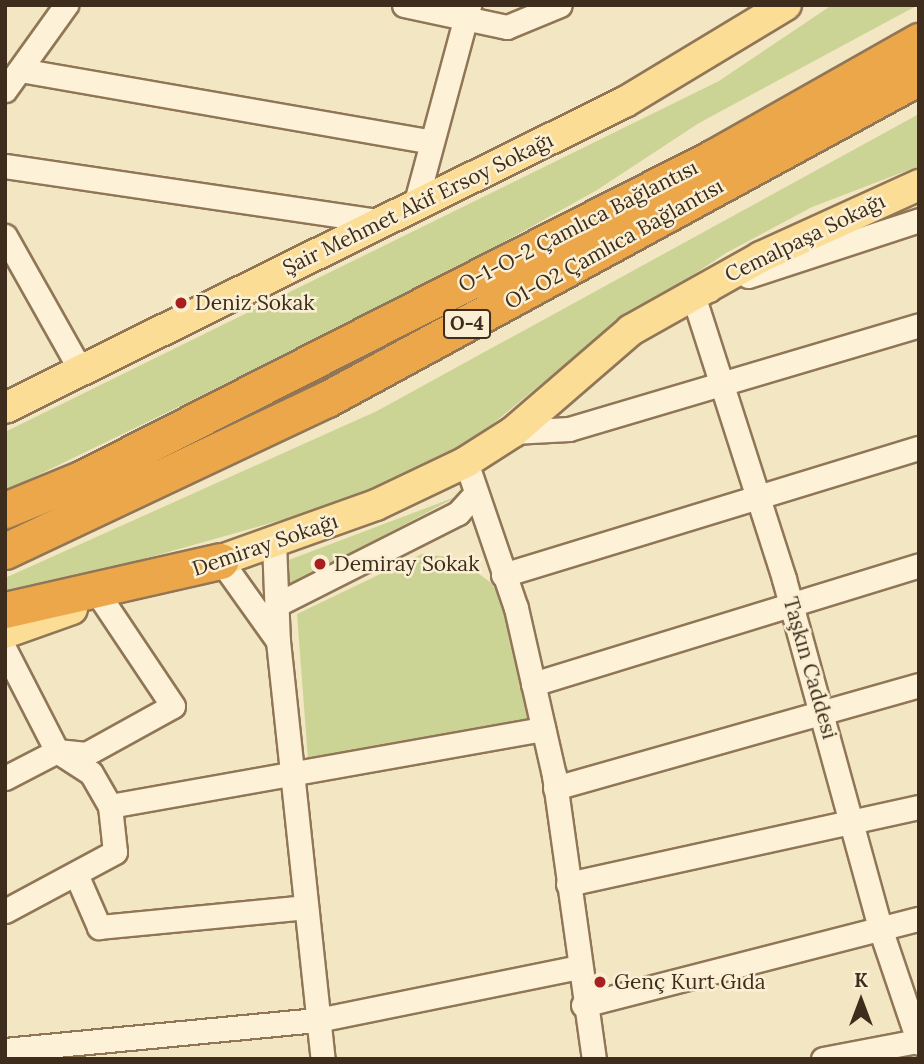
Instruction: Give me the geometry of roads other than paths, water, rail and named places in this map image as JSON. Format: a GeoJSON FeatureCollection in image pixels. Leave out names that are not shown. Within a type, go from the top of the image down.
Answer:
{"type":"FeatureCollection","features":[{"type":"Feature","properties":{"kind":"highway","name":"O-1-O-2 Çamlıca Bağlantısı"},"geometry":{"type":"LineString","coordinates":[[5,510],[83,478],[699,164],[919,41]]}},
{"type":"Feature","properties":{"kind":"highway","name":"O1-O2 Çamlıca Bağlantısı"},"geometry":{"type":"LineString","coordinates":[[5,551],[327,399],[919,77]]}},
{"type":"Feature","properties":{"kind":"highway"},"geometry":{"type":"LineString","coordinates":[[5,610],[220,561]]}},
{"type":"Feature","properties":{"kind":"main road","name":"Şair Mehmet Akif Ersoy Sokağı"},"geometry":{"type":"LineString","coordinates":[[5,408],[382,222],[416,202],[625,102],[786,5]]}},
{"type":"Feature","properties":{"kind":"main road","name":"Cemalpaşa Sokağı"},"geometry":{"type":"LineString","coordinates":[[513,432],[631,330],[878,199],[919,185]]}},
{"type":"Feature","properties":{"kind":"main road","name":"Demiray Sokağı"},"geometry":{"type":"LineString","coordinates":[[5,632],[274,543],[376,505],[466,462],[513,432]]}},
{"type":"Feature","properties":{"kind":"street"},"geometry":{"type":"LineString","coordinates":[[5,90],[66,5]]}},
{"type":"Feature","properties":{"kind":"street"},"geometry":{"type":"LineString","coordinates":[[404,5],[469,12],[507,27],[560,5]]}},
{"type":"Feature","properties":{"kind":"street"},"geometry":{"type":"LineString","coordinates":[[416,202],[469,12]]}},
{"type":"Feature","properties":{"kind":"street"},"geometry":{"type":"LineString","coordinates":[[20,70],[431,142]]}},
{"type":"Feature","properties":{"kind":"street"},"geometry":{"type":"LineString","coordinates":[[5,166],[382,222]]}},
{"type":"Feature","properties":{"kind":"street","name":"Cemalpaşa Sokağı"},"geometry":{"type":"LineString","coordinates":[[693,295],[919,220]]}},
{"type":"Feature","properties":{"kind":"street"},"geometry":{"type":"LineString","coordinates":[[5,236],[81,371]]}},
{"type":"Feature","properties":{"kind":"street","name":"Taşkın Caddesi"},"geometry":{"type":"LineString","coordinates":[[693,295],[792,605],[856,826],[880,928],[918,1042]]}},
{"type":"Feature","properties":{"kind":"street"},"geometry":{"type":"LineString","coordinates":[[513,432],[569,429],[919,325]]}},
{"type":"Feature","properties":{"kind":"street"},"geometry":{"type":"LineString","coordinates":[[503,575],[919,448]]}},
{"type":"Feature","properties":{"kind":"street"},"geometry":{"type":"LineString","coordinates":[[466,462],[503,575],[543,729],[555,788],[583,1005],[594,1059]]}},
{"type":"Feature","properties":{"kind":"street"},"geometry":{"type":"LineString","coordinates":[[276,605],[458,513],[475,494]]}},
{"type":"Feature","properties":{"kind":"street"},"geometry":{"type":"LineString","coordinates":[[274,543],[278,640],[323,1059]]}},
{"type":"Feature","properties":{"kind":"street"},"geometry":{"type":"LineString","coordinates":[[220,561],[278,640]]}},
{"type":"Feature","properties":{"kind":"street"},"geometry":{"type":"LineString","coordinates":[[533,684],[919,565]]}},
{"type":"Feature","properties":{"kind":"street"},"geometry":{"type":"LineString","coordinates":[[5,778],[57,751],[86,754],[173,706],[102,600]]}},
{"type":"Feature","properties":{"kind":"street"},"geometry":{"type":"LineString","coordinates":[[5,650],[57,751],[91,773],[110,806],[115,852],[5,911]]}},
{"type":"Feature","properties":{"kind":"street"},"geometry":{"type":"LineString","coordinates":[[555,788],[919,685]]}},
{"type":"Feature","properties":{"kind":"street"},"geometry":{"type":"LineString","coordinates":[[110,806],[293,770],[543,729]]}},
{"type":"Feature","properties":{"kind":"street"},"geometry":{"type":"LineString","coordinates":[[568,884],[856,826],[919,807]]}},
{"type":"Feature","properties":{"kind":"street"},"geometry":{"type":"LineString","coordinates":[[76,874],[99,927],[306,907]]}},
{"type":"Feature","properties":{"kind":"street"},"geometry":{"type":"LineString","coordinates":[[583,1005],[919,919]]}},
{"type":"Feature","properties":{"kind":"street"},"geometry":{"type":"LineString","coordinates":[[5,1050],[318,1020],[579,967]]}},
{"type":"Feature","properties":{"kind":"street"},"geometry":{"type":"LineString","coordinates":[[823,1059],[918,1042]]}},
{"type":"Feature","properties":{"kind":"place","name":"Deniz Sokak"},"geometry":{"type":"Point","coordinates":[181,303]}},
{"type":"Feature","properties":{"kind":"place","name":"Demiray Sokak"},"geometry":{"type":"Point","coordinates":[320,564]}},
{"type":"Feature","properties":{"kind":"place","name":"Genç Kurt Gıda"},"geometry":{"type":"Point","coordinates":[600,982]}}]}
